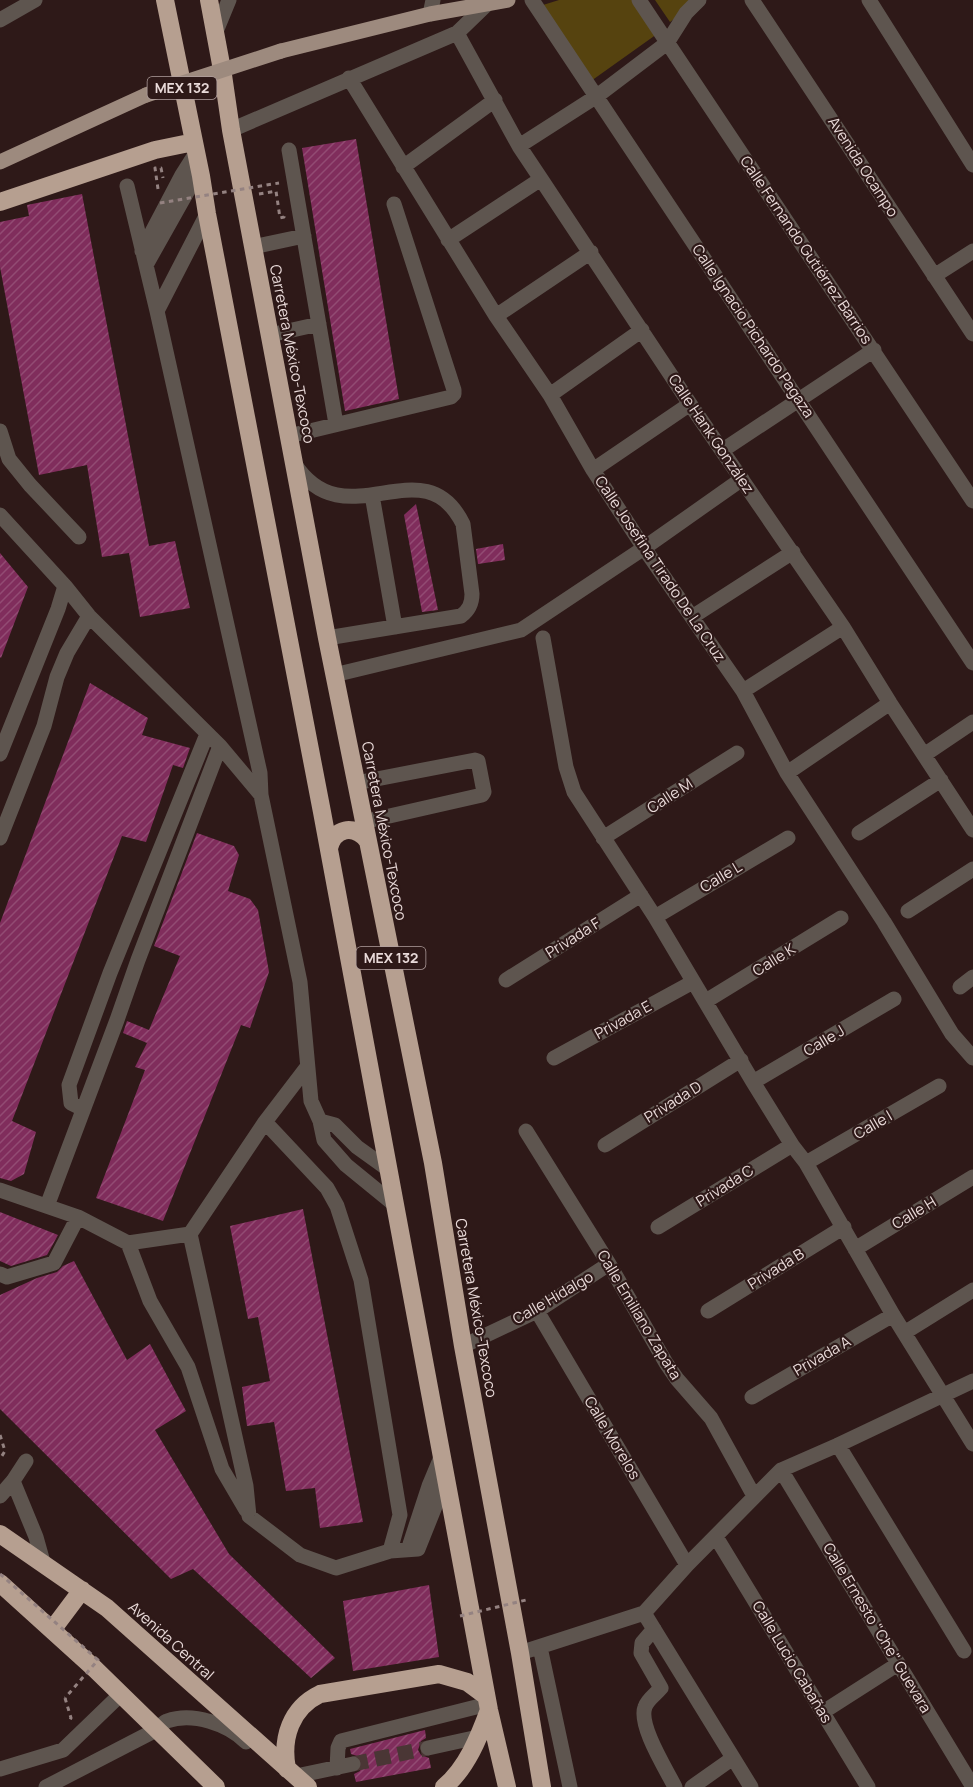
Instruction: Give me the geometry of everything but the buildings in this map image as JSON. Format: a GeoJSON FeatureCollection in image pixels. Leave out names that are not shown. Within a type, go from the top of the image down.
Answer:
{"type":"FeatureCollection","features":[{"type":"Feature","properties":{"kind":"highway","name":"MEX 132"},"geometry":{"type":"LineString","coordinates":[[165,0],[198,160],[329,848],[488,1703],[507,1787]]}},
{"type":"Feature","properties":{"kind":"highway","name":"MEX 132"},"geometry":{"type":"LineString","coordinates":[[209,0],[231,130]]}},
{"type":"Feature","properties":{"kind":"highway","name":"Carretera México-Texcoco"},"geometry":{"type":"LineString","coordinates":[[231,130],[334,675],[433,1163],[463,1346],[520,1653],[542,1787]]}},
{"type":"Feature","properties":{"kind":"highway"},"geometry":{"type":"LineString","coordinates":[[0,202],[155,150],[198,160]]}},
{"type":"Feature","properties":{"kind":"highway"},"geometry":{"type":"LineString","coordinates":[[322,812],[332,819],[344,818],[355,812],[357,792]]}},
{"type":"Feature","properties":{"kind":"highway"},"geometry":{"type":"LineString","coordinates":[[329,848],[334,836],[345,830],[358,831],[367,840]]}},
{"type":"Feature","properties":{"kind":"highway","name":"Avenida Central"},"geometry":{"type":"LineString","coordinates":[[0,1534],[107,1608],[296,1780]]}},
{"type":"Feature","properties":{"kind":"highway"},"geometry":{"type":"LineString","coordinates":[[0,1583],[216,1787]]}},
{"type":"Feature","properties":{"kind":"highway"},"geometry":{"type":"LineString","coordinates":[[52,1630],[82,1590]]}},
{"type":"Feature","properties":{"kind":"highway"},"geometry":{"type":"LineString","coordinates":[[296,1780],[285,1759],[286,1738],[292,1720],[304,1703],[320,1694],[439,1674],[469,1684],[488,1703],[478,1737],[452,1783]]}},
{"type":"Feature","properties":{"kind":"highway"},"geometry":{"type":"LineString","coordinates":[[162,1736],[204,1787]]}},
{"type":"Feature","properties":{"kind":"main road"},"geometry":{"type":"LineString","coordinates":[[0,162],[146,95],[280,51],[432,7],[487,4],[508,0]]}},
{"type":"Feature","properties":{"kind":"street"},"geometry":{"type":"LineString","coordinates":[[0,20],[17,5],[35,0]]}},
{"type":"Feature","properties":{"kind":"street"},"geometry":{"type":"LineString","coordinates":[[215,34],[229,0]]}},
{"type":"Feature","properties":{"kind":"street","name":"Calle Ignacio Pichardo Pagaza"},"geometry":{"type":"LineString","coordinates":[[532,0],[973,663]]}},
{"type":"Feature","properties":{"kind":"street","name":"Calle Fernando Gutiérrez Barrios"},"geometry":{"type":"LineString","coordinates":[[639,0],[973,501]]}},
{"type":"Feature","properties":{"kind":"street"},"geometry":{"type":"LineString","coordinates":[[519,146],[597,96],[667,43],[686,14],[699,0]]}},
{"type":"Feature","properties":{"kind":"street","name":"Avenida Ocampo"},"geometry":{"type":"LineString","coordinates":[[752,0],[973,334]]}},
{"type":"Feature","properties":{"kind":"street"},"geometry":{"type":"LineString","coordinates":[[869,0],[973,165]]}},
{"type":"Feature","properties":{"kind":"street"},"geometry":{"type":"LineString","coordinates":[[231,130],[457,33],[487,4]]}},
{"type":"Feature","properties":{"kind":"street","name":"Calle Hank González"},"geometry":{"type":"LineString","coordinates":[[457,33],[519,146],[690,404],[843,627],[973,830]]}},
{"type":"Feature","properties":{"kind":"street","name":"Calle Josefina Tirado De La Cruz"},"geometry":{"type":"LineString","coordinates":[[349,78],[496,316],[550,395],[593,470],[743,691],[787,773],[884,922],[952,1034],[973,1058]]}},
{"type":"Feature","properties":{"kind":"street"},"geometry":{"type":"LineString","coordinates":[[403,167],[495,100]]}},
{"type":"Feature","properties":{"kind":"street"},"geometry":{"type":"LineString","coordinates":[[289,150],[336,424]]}},
{"type":"Feature","properties":{"kind":"street"},"geometry":{"type":"LineString","coordinates":[[144,258],[182,175],[198,160]]}},
{"type":"Feature","properties":{"kind":"street"},"geometry":{"type":"LineString","coordinates":[[448,240],[541,179]]}},
{"type":"Feature","properties":{"kind":"street"},"geometry":{"type":"LineString","coordinates":[[127,186],[260,773],[261,795],[300,982],[311,1101],[320,1122],[324,1140],[344,1164],[396,1205]]}},
{"type":"Feature","properties":{"kind":"street"},"geometry":{"type":"LineString","coordinates":[[289,436],[451,397],[454,394],[394,204]]}},
{"type":"Feature","properties":{"kind":"street"},"geometry":{"type":"LineString","coordinates":[[157,311],[207,214]]}},
{"type":"Feature","properties":{"kind":"street"},"geometry":{"type":"LineString","coordinates":[[253,247],[304,236]]}},
{"type":"Feature","properties":{"kind":"street"},"geometry":{"type":"LineString","coordinates":[[934,276],[973,251]]}},
{"type":"Feature","properties":{"kind":"street"},"geometry":{"type":"LineString","coordinates":[[496,316],[591,252]]}},
{"type":"Feature","properties":{"kind":"street"},"geometry":{"type":"LineString","coordinates":[[270,335],[319,324]]}},
{"type":"Feature","properties":{"kind":"street"},"geometry":{"type":"LineString","coordinates":[[550,395],[642,330]]}},
{"type":"Feature","properties":{"kind":"street"},"geometry":{"type":"LineString","coordinates":[[723,450],[874,350]]}},
{"type":"Feature","properties":{"kind":"street"},"geometry":{"type":"LineString","coordinates":[[593,470],[690,404]]}},
{"type":"Feature","properties":{"kind":"street"},"geometry":{"type":"LineString","coordinates":[[0,431],[4,463],[30,485],[78,537]]}},
{"type":"Feature","properties":{"kind":"street"},"geometry":{"type":"LineString","coordinates":[[294,462],[312,484],[331,494],[354,497],[407,489],[427,491],[452,507],[463,525],[472,594],[468,609],[461,616],[327,638]]}},
{"type":"Feature","properties":{"kind":"street"},"geometry":{"type":"LineString","coordinates":[[334,675],[522,630],[742,479]]}},
{"type":"Feature","properties":{"kind":"street"},"geometry":{"type":"LineString","coordinates":[[372,495],[395,627]]}},
{"type":"Feature","properties":{"kind":"street"},"geometry":{"type":"LineString","coordinates":[[0,515],[65,586],[89,616],[220,746],[261,795]]}},
{"type":"Feature","properties":{"kind":"street"},"geometry":{"type":"LineString","coordinates":[[692,617],[793,552]]}},
{"type":"Feature","properties":{"kind":"street"},"geometry":{"type":"LineString","coordinates":[[0,754],[65,586]]}},
{"type":"Feature","properties":{"kind":"street"},"geometry":{"type":"LineString","coordinates":[[0,838],[44,726],[57,678],[67,652],[89,616]]}},
{"type":"Feature","properties":{"kind":"street"},"geometry":{"type":"LineString","coordinates":[[743,691],[843,627]]}},
{"type":"Feature","properties":{"kind":"street"},"geometry":{"type":"LineString","coordinates":[[543,638],[566,767],[574,792],[655,917],[753,1082],[792,1145],[806,1163],[893,1315],[973,1444]]}},
{"type":"Feature","properties":{"kind":"street"},"geometry":{"type":"LineString","coordinates":[[787,773],[890,703]]}},
{"type":"Feature","properties":{"kind":"street"},"geometry":{"type":"LineString","coordinates":[[924,755],[973,722]]}},
{"type":"Feature","properties":{"kind":"street"},"geometry":{"type":"LineString","coordinates":[[83,1109],[71,1102],[69,1085],[110,974],[207,734]]}},
{"type":"Feature","properties":{"kind":"street"},"geometry":{"type":"LineString","coordinates":[[47,1206],[220,746]]}},
{"type":"Feature","properties":{"kind":"street","name":"Calle M"},"geometry":{"type":"LineString","coordinates":[[603,838],[737,753]]}},
{"type":"Feature","properties":{"kind":"street"},"geometry":{"type":"LineString","coordinates":[[357,792],[478,761],[484,792],[482,795],[363,822]]}},
{"type":"Feature","properties":{"kind":"street"},"geometry":{"type":"LineString","coordinates":[[859,833],[941,780]]}},
{"type":"Feature","properties":{"kind":"street","name":"Calle L"},"geometry":{"type":"LineString","coordinates":[[655,917],[788,838]]}},
{"type":"Feature","properties":{"kind":"street"},"geometry":{"type":"LineString","coordinates":[[908,911],[973,869]]}},
{"type":"Feature","properties":{"kind":"street","name":"Privada F"},"geometry":{"type":"LineString","coordinates":[[506,982],[641,895]]}},
{"type":"Feature","properties":{"kind":"street","name":"Calle K"},"geometry":{"type":"LineString","coordinates":[[706,1001],[842,918]]}},
{"type":"Feature","properties":{"kind":"street"},"geometry":{"type":"LineString","coordinates":[[960,987],[973,977]]}},
{"type":"Feature","properties":{"kind":"street","name":"Privada E"},"geometry":{"type":"LineString","coordinates":[[554,1058],[693,982]]}},
{"type":"Feature","properties":{"kind":"street","name":"Calle J"},"geometry":{"type":"LineString","coordinates":[[753,1082],[894,999]]}},
{"type":"Feature","properties":{"kind":"street","name":"Privada D"},"geometry":{"type":"LineString","coordinates":[[605,1145],[741,1060]]}},
{"type":"Feature","properties":{"kind":"street"},"geometry":{"type":"LineString","coordinates":[[249,1516],[246,1486],[190,1234],[265,1122],[307,1067]]}},
{"type":"Feature","properties":{"kind":"street","name":"Calle I"},"geometry":{"type":"LineString","coordinates":[[806,1163],[939,1086]]}},
{"type":"Feature","properties":{"kind":"street"},"geometry":{"type":"LineString","coordinates":[[265,1122],[327,1188],[337,1206],[361,1280],[400,1515],[390,1551]]}},
{"type":"Feature","properties":{"kind":"street"},"geometry":{"type":"LineString","coordinates":[[320,1122],[335,1125],[369,1157],[389,1170]]}},
{"type":"Feature","properties":{"kind":"street","name":"Calle Emiliano Zapata"},"geometry":{"type":"LineString","coordinates":[[526,1131],[609,1264],[666,1363],[711,1418],[754,1496]]}},
{"type":"Feature","properties":{"kind":"street","name":"Privada C"},"geometry":{"type":"LineString","coordinates":[[658,1227],[792,1145]]}},
{"type":"Feature","properties":{"kind":"street","name":"Calle H"},"geometry":{"type":"LineString","coordinates":[[855,1249],[973,1177]]}},
{"type":"Feature","properties":{"kind":"street"},"geometry":{"type":"LineString","coordinates":[[0,1190],[78,1217],[128,1243],[190,1234]]}},
{"type":"Feature","properties":{"kind":"street"},"geometry":{"type":"LineString","coordinates":[[0,1274],[8,1277],[54,1263],[78,1217]]}},
{"type":"Feature","properties":{"kind":"street","name":"Privada B"},"geometry":{"type":"LineString","coordinates":[[708,1311],[844,1227]]}},
{"type":"Feature","properties":{"kind":"street"},"geometry":{"type":"LineString","coordinates":[[128,1243],[150,1301],[188,1367],[222,1469],[249,1516],[300,1555],[336,1568],[390,1551],[418,1549],[446,1479]]}},
{"type":"Feature","properties":{"kind":"street","name":"Calle Hidalgo"},"geometry":{"type":"LineString","coordinates":[[463,1346],[537,1311],[609,1264]]}},
{"type":"Feature","properties":{"kind":"street"},"geometry":{"type":"LineString","coordinates":[[904,1333],[973,1290]]}},
{"type":"Feature","properties":{"kind":"street","name":"Calle Morelos"},"geometry":{"type":"LineString","coordinates":[[537,1311],[687,1565]]}},
{"type":"Feature","properties":{"kind":"street","name":"Privada A"},"geometry":{"type":"LineString","coordinates":[[752,1397],[893,1315]]}},
{"type":"Feature","properties":{"kind":"street"},"geometry":{"type":"LineString","coordinates":[[520,1653],[644,1613],[687,1565],[782,1470],[973,1381]]}},
{"type":"Feature","properties":{"kind":"street"},"geometry":{"type":"LineString","coordinates":[[838,1445],[964,1651]]}},
{"type":"Feature","properties":{"kind":"street"},"geometry":{"type":"LineString","coordinates":[[409,1550],[429,1486],[442,1455]]}},
{"type":"Feature","properties":{"kind":"street"},"geometry":{"type":"LineString","coordinates":[[0,1496],[26,1461]]}},
{"type":"Feature","properties":{"kind":"street","name":"Calle Ernesto \"Che\" Guevara"},"geometry":{"type":"LineString","coordinates":[[782,1470],[973,1787]]}},
{"type":"Feature","properties":{"kind":"street"},"geometry":{"type":"LineString","coordinates":[[13,1481],[36,1537],[43,1562]]}},
{"type":"Feature","properties":{"kind":"street","name":"Calle Lucio Cabañas"},"geometry":{"type":"LineString","coordinates":[[716,1537],[868,1787]]}},
{"type":"Feature","properties":{"kind":"street"},"geometry":{"type":"LineString","coordinates":[[644,1613],[751,1787]]}},
{"type":"Feature","properties":{"kind":"street"},"geometry":{"type":"LineString","coordinates":[[654,1629],[642,1643],[641,1653],[661,1688],[645,1705],[644,1715],[646,1728],[675,1787]]}},
{"type":"Feature","properties":{"kind":"street"},"geometry":{"type":"LineString","coordinates":[[540,1647],[570,1787]]}},
{"type":"Feature","properties":{"kind":"street"},"geometry":{"type":"LineString","coordinates":[[824,1713],[898,1664]]}},
{"type":"Feature","properties":{"kind":"street"},"geometry":{"type":"LineString","coordinates":[[0,1768],[63,1750],[120,1695]]}},
{"type":"Feature","properties":{"kind":"street"},"geometry":{"type":"LineString","coordinates":[[337,1768],[338,1748],[341,1741],[488,1703]]}},
{"type":"Feature","properties":{"kind":"street"},"geometry":{"type":"LineString","coordinates":[[162,1736],[166,1722],[187,1718],[209,1721],[237,1733],[296,1780],[352,1764]]}},
{"type":"Feature","properties":{"kind":"street"},"geometry":{"type":"LineString","coordinates":[[46,1787],[162,1736],[176,1739],[228,1787]]}},
{"type":"Feature","properties":{"kind":"street"},"geometry":{"type":"LineString","coordinates":[[428,1748],[478,1737]]}},
{"type":"Feature","properties":{"kind":"street"},"geometry":{"type":"LineString","coordinates":[[539,1764],[564,1756]]}},
{"type":"Feature","properties":{"kind":"street"},"geometry":{"type":"LineString","coordinates":[[692,1787],[733,1758]]}},
{"type":"Feature","properties":{"kind":"path"},"geometry":{"type":"LineString","coordinates":[[158,191],[155,168],[161,168],[162,178]]}},
{"type":"Feature","properties":{"kind":"path"},"geometry":{"type":"LineString","coordinates":[[160,203],[279,183],[284,217],[280,218],[276,192]]}},
{"type":"Feature","properties":{"kind":"path"},"geometry":{"type":"LineString","coordinates":[[0,1435],[6,1451],[0,1459]]}},
{"type":"Feature","properties":{"kind":"path"},"geometry":{"type":"LineString","coordinates":[[0,1574],[98,1660],[65,1698],[71,1718],[68,1725]]}},
{"type":"Feature","properties":{"kind":"path"},"geometry":{"type":"LineString","coordinates":[[460,1616],[526,1600]]}},
{"type":"Feature","properties":{"kind":"shaded area"},"geometry":{"type":"Polygon","coordinates":[[[559,0],[637,0],[657,34],[591,81],[543,5],[559,0]]]}},
{"type":"Feature","properties":{"kind":"shaded area"},"geometry":{"type":"Polygon","coordinates":[[[655,0],[699,0],[670,22],[655,0]]]}},
{"type":"Feature","properties":{"kind":"tunnel"},"geometry":{"type":"LineString","coordinates":[[353,1764],[428,1748]]}}]}
